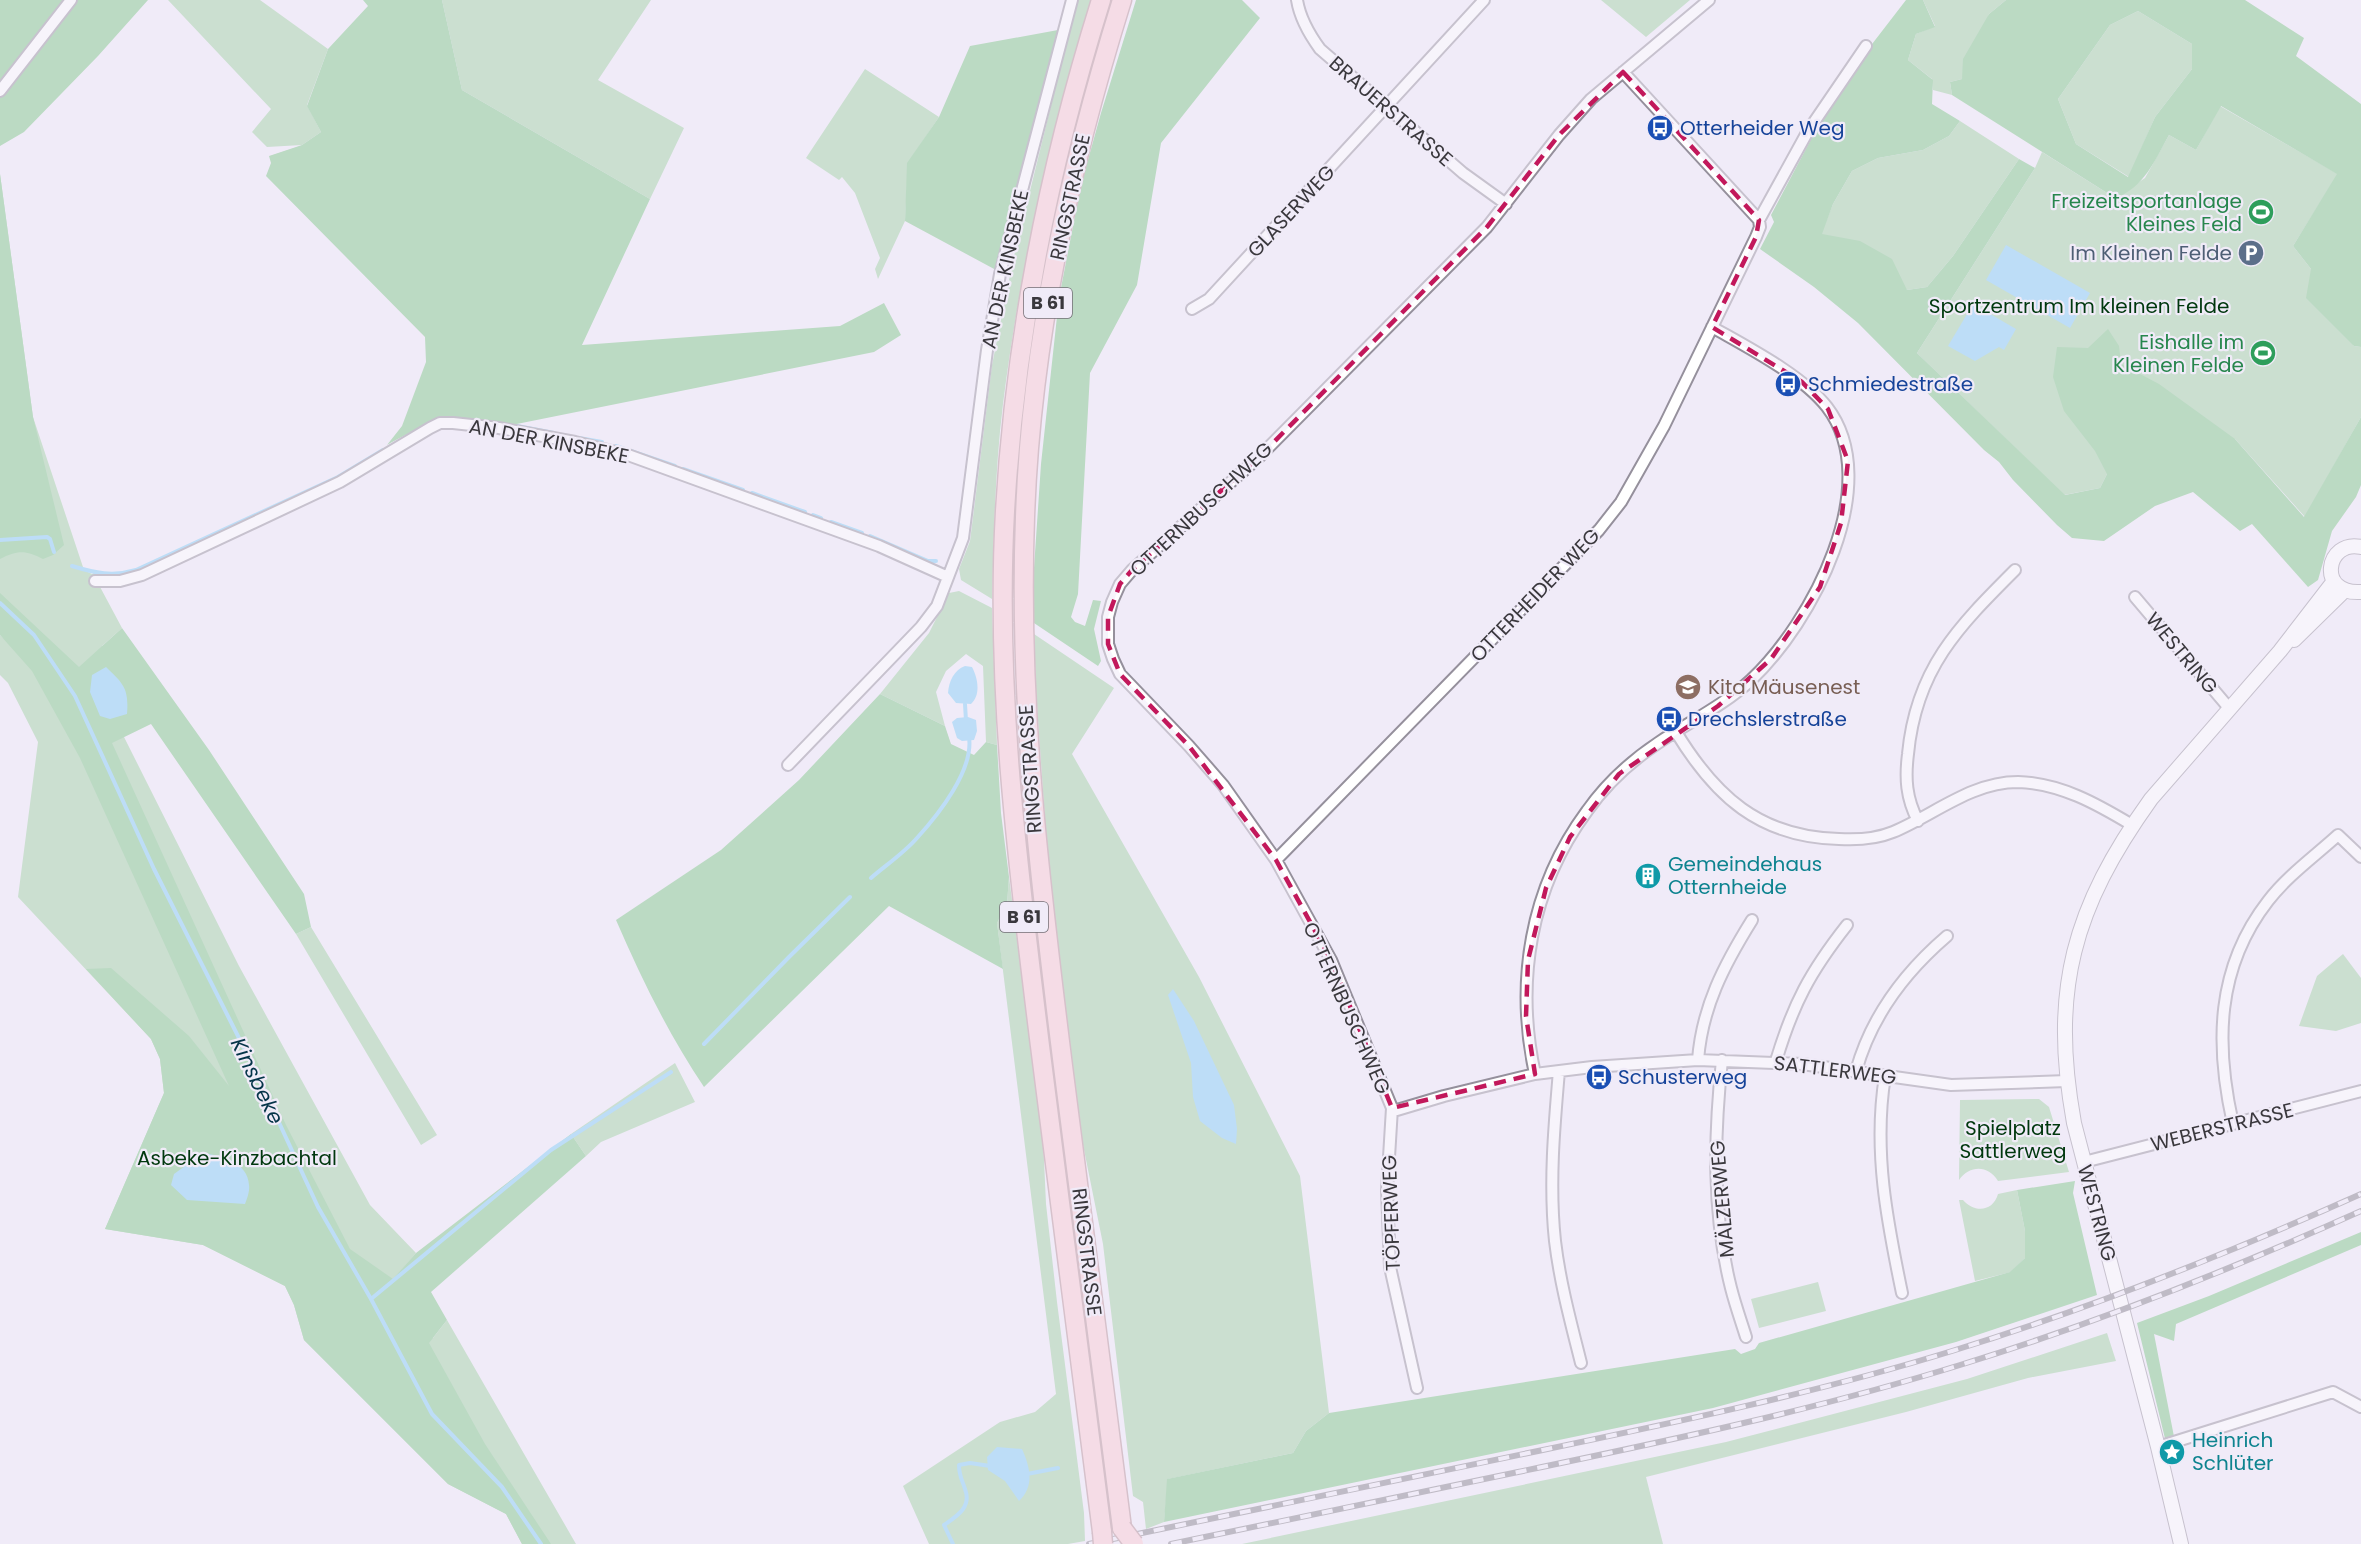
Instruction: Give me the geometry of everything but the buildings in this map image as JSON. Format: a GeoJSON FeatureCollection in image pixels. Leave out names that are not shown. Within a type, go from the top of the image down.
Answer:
{"type":"FeatureCollection","features":[{"type":"Feature","properties":{"kind":"highway","name":"RINGSTRASSE"},"geometry":{"type":"LineString","coordinates":[[1101,0],[1065,123],[1027,302],[1012,420],[1005,513],[1003,620],[1005,705],[1017,862],[1102,1538]]}},
{"type":"Feature","properties":{"kind":"highway","name":"RINGSTRASSE"},"geometry":{"type":"LineString","coordinates":[[1122,0],[1068,195],[1048,305],[1032,423],[1025,514],[1023,632],[1025,703],[1038,861],[1123,1536]]}},
{"type":"Feature","properties":{"kind":"highway","name":"B 61"},"geometry":{"type":"LineString","coordinates":[[1123,1536],[1134,1544]]}},
{"type":"Feature","properties":{"kind":"street"},"geometry":{"type":"LineString","coordinates":[[0,91],[71,0]]}},
{"type":"Feature","properties":{"kind":"street","name":"AN DER KINSBEKE"},"geometry":{"type":"LineString","coordinates":[[788,765],[921,627],[937,606],[963,538],[987,350],[1000,274],[1072,0]]}},
{"type":"Feature","properties":{"kind":"street","name":"BRAUERSTRASSE"},"geometry":{"type":"LineString","coordinates":[[1297,0],[1307,30],[1320,49],[1463,173],[1506,204]]}},
{"type":"Feature","properties":{"kind":"street","name":"GLASERWEG"},"geometry":{"type":"LineString","coordinates":[[1192,309],[1209,299],[1484,0]]}},
{"type":"Feature","properties":{"kind":"street","name":"OTTERNBUSCHWEG"},"geometry":{"type":"LineString","coordinates":[[1392,1108],[1331,960],[1276,860],[1242,810],[1190,746],[1120,674],[1108,644],[1108,617],[1112,602],[1120,584],[1132,570],[1300,417],[1487,227],[1559,135],[1591,99],[1709,0]]}},
{"type":"Feature","properties":{"kind":"street","name":"OTTERHEIDER WEG"},"geometry":{"type":"LineString","coordinates":[[1276,860],[1599,530],[1621,502],[1642,466],[1712,327],[1756,237],[1760,227],[1759,220],[1808,131],[1866,46]]}},
{"type":"Feature","properties":{"kind":"street"},"geometry":{"type":"LineString","coordinates":[[1623,72],[1759,220]]}},
{"type":"Feature","properties":{"kind":"street"},"geometry":{"type":"LineString","coordinates":[[1535,1074],[1526,1016],[1528,960],[1535,922],[1556,863],[1575,828],[1602,791],[1640,756],[1718,706],[1750,681],[1795,629],[1820,587],[1841,523],[1848,485],[1845,445],[1828,409],[1802,382],[1712,327]]}},
{"type":"Feature","properties":{"kind":"street","name":"AN DER KINSBEKE"},"geometry":{"type":"LineString","coordinates":[[94,580],[120,581],[142,575],[340,482],[440,423],[543,436],[628,455],[879,546],[948,577]]}},
{"type":"Feature","properties":{"kind":"street"},"geometry":{"type":"LineString","coordinates":[[2361,547],[2350,546],[2340,551],[2334,557],[2331,565],[2334,581],[2344,591],[2361,592]]}},
{"type":"Feature","properties":{"kind":"street"},"geometry":{"type":"LineString","coordinates":[[1918,821],[1910,806],[1906,779],[1910,735],[1920,697],[1935,664],[1951,638],[1966,619],[2015,570]]}},
{"type":"Feature","properties":{"kind":"street","name":"WESTRING"},"geometry":{"type":"LineString","coordinates":[[2181,1544],[2084,1161],[2067,1081],[2064,1036],[2065,1003],[2073,955],[2089,902],[2132,825],[2151,799],[2280,651],[2334,581]]}},
{"type":"Feature","properties":{"kind":"street","name":"WESTRING"},"geometry":{"type":"LineString","coordinates":[[2280,651],[2301,635],[2344,591]]}},
{"type":"Feature","properties":{"kind":"street","name":"WESTRING"},"geometry":{"type":"LineString","coordinates":[[2135,597],[2229,708]]}},
{"type":"Feature","properties":{"kind":"street"},"geometry":{"type":"LineString","coordinates":[[1676,732],[1709,780],[1728,798],[1762,821],[1801,835],[1826,839],[1856,839],[1890,834],[1979,789],[2017,782],[2051,787],[2070,793],[2106,809],[2132,825]]}},
{"type":"Feature","properties":{"kind":"street"},"geometry":{"type":"LineString","coordinates":[[2233,1124],[2225,1088],[2222,1052],[2223,1014],[2227,985],[2235,960],[2251,926],[2268,900],[2281,886],[2338,835],[2361,857]]}},
{"type":"Feature","properties":{"kind":"street"},"geometry":{"type":"LineString","coordinates":[[1698,1060],[1700,1035],[1714,989],[1725,965],[1752,920]]}},
{"type":"Feature","properties":{"kind":"street"},"geometry":{"type":"LineString","coordinates":[[1776,1061],[1786,1026],[1805,985],[1847,925]]}},
{"type":"Feature","properties":{"kind":"street"},"geometry":{"type":"LineString","coordinates":[[1856,1071],[1862,1050],[1886,1004],[1925,955],[1947,936]]}},
{"type":"Feature","properties":{"kind":"street","name":"SATTLERWEG"},"geometry":{"type":"LineString","coordinates":[[1392,1108],[1397,1110],[1444,1095],[1535,1074],[1698,1060],[1776,1061],[1951,1085],[2067,1081]]}},
{"type":"Feature","properties":{"kind":"street","name":"MÄLZERWEG"},"geometry":{"type":"LineString","coordinates":[[1722,1060],[1716,1113],[1716,1183],[1719,1223],[1731,1288],[1746,1336]]}},
{"type":"Feature","properties":{"kind":"street"},"geometry":{"type":"LineString","coordinates":[[1559,1071],[1554,1129],[1552,1199],[1555,1241],[1561,1281],[1581,1363]]}},
{"type":"Feature","properties":{"kind":"street"},"geometry":{"type":"LineString","coordinates":[[1885,1076],[1881,1101],[1880,1155],[1886,1215],[1902,1293]]}},
{"type":"Feature","properties":{"kind":"street","name":"WEBERSTRASSE"},"geometry":{"type":"LineString","coordinates":[[2084,1161],[2361,1091]]}},
{"type":"Feature","properties":{"kind":"street","name":"TÖPFERWEG"},"geometry":{"type":"LineString","coordinates":[[1392,1108],[1387,1190],[1390,1267],[1417,1388]]}},
{"type":"Feature","properties":{"kind":"street"},"geometry":{"type":"LineString","coordinates":[[2158,1447],[2333,1392],[2361,1407]]}},
{"type":"Feature","properties":{"kind":"highlighted area"},"geometry":{"type":"Polygon","coordinates":[[[1623,72],[1759,220],[1756,237],[1712,327],[1802,382],[1828,409],[1848,461],[1841,523],[1820,587],[1771,659],[1718,706],[1619,774],[1570,837],[1546,888],[1528,960],[1526,1016],[1535,1074],[1392,1108],[1331,960],[1276,860],[1189,746],[1120,674],[1108,644],[1108,617],[1120,584],[1132,570],[1259,457],[1487,227],[1559,135],[1623,72]]]}},
{"type":"Feature","properties":{"kind":"green space"},"geometry":{"type":"Polygon","coordinates":[[[0,0],[148,0],[98,56],[24,132],[0,146],[0,0]]]}},
{"type":"Feature","properties":{"kind":"green space"},"geometry":{"type":"Polygon","coordinates":[[[168,0],[260,0],[328,49],[307,105],[321,132],[302,145],[267,147],[252,132],[271,109],[168,0]]]}},
{"type":"Feature","properties":{"kind":"green space"},"geometry":{"type":"Polygon","coordinates":[[[363,0],[442,0],[462,90],[650,199],[582,345],[840,326],[884,303],[901,335],[874,352],[507,426],[472,419],[444,420],[432,423],[387,445],[402,426],[426,362],[425,337],[266,176],[271,163],[269,156],[302,145],[321,132],[307,106],[328,49],[368,6],[363,0]]]}},
{"type":"Feature","properties":{"kind":"green space"},"geometry":{"type":"Polygon","coordinates":[[[442,0],[651,0],[598,80],[684,128],[650,199],[462,90],[442,0]]]}},
{"type":"Feature","properties":{"kind":"green space"},"geometry":{"type":"Polygon","coordinates":[[[1077,0],[1091,0],[1050,150],[1028,251],[1010,353],[998,453],[992,599],[961,580],[959,569],[970,541],[992,365],[1013,260],[1077,0]]]}},
{"type":"Feature","properties":{"kind":"green space"},"geometry":{"type":"Polygon","coordinates":[[[1136,0],[1242,0],[1260,18],[1161,143],[1137,285],[1090,373],[1078,594],[1071,617],[1075,622],[1085,626],[1093,600],[1101,601],[1094,629],[1101,661],[1098,666],[1034,623],[1034,568],[1041,464],[1059,298],[1081,185],[1136,0]]]}},
{"type":"Feature","properties":{"kind":"green space"},"geometry":{"type":"Polygon","coordinates":[[[1601,0],[1690,0],[1646,37],[1601,0]]]}},
{"type":"Feature","properties":{"kind":"green space"},"geometry":{"type":"Polygon","coordinates":[[[1906,0],[1923,0],[1935,27],[1916,34],[1908,60],[1933,80],[1932,104],[1960,121],[1949,136],[1923,150],[1878,158],[1852,171],[1833,204],[1822,234],[1860,241],[1892,259],[1907,290],[1927,287],[1953,256],[2019,159],[2035,168],[1917,353],[2065,495],[2100,488],[2107,474],[2095,451],[2064,411],[2053,377],[2057,347],[2088,348],[2108,329],[2119,346],[2121,364],[2159,384],[2235,439],[2304,517],[2361,417],[2361,485],[2356,497],[2332,531],[2318,580],[2308,587],[2252,524],[2240,531],[2193,492],[2155,506],[2104,541],[2072,538],[2013,480],[1999,462],[1984,450],[1858,323],[1814,287],[1760,249],[1774,222],[1771,215],[1818,126],[1869,48],[1906,0]]]}},
{"type":"Feature","properties":{"kind":"green space"},"geometry":{"type":"Polygon","coordinates":[[[1923,0],[2006,0],[1989,14],[1962,79],[1950,82],[1952,95],[1933,90],[1932,79],[1908,60],[1916,34],[1935,26],[1923,0]]]}},
{"type":"Feature","properties":{"kind":"green space"},"geometry":{"type":"Polygon","coordinates":[[[2006,0],[2245,0],[2304,38],[2296,56],[2361,104],[2361,347],[2354,346],[2306,298],[2311,269],[2293,246],[2337,174],[2221,106],[2196,150],[2169,135],[2148,172],[2134,187],[2115,198],[1952,95],[1950,82],[1962,79],[1963,59],[1989,14],[2006,0]],[[2138,11],[2110,25],[2058,99],[2076,144],[2128,177],[2155,117],[2192,69],[2192,44],[2138,11]]]}},
{"type":"Feature","properties":{"kind":"green space"},"geometry":{"type":"Polygon","coordinates":[[[2138,11],[2192,44],[2192,69],[2155,117],[2129,177],[2076,144],[2058,99],[2110,25],[2138,11]]]}},
{"type":"Feature","properties":{"kind":"green space"},"geometry":{"type":"Polygon","coordinates":[[[1058,30],[996,270],[905,221],[907,163],[939,117],[970,46],[1058,30]]]}},
{"type":"Feature","properties":{"kind":"green space"},"geometry":{"type":"Polygon","coordinates":[[[865,69],[939,117],[908,163],[905,221],[878,279],[875,269],[880,258],[855,193],[842,177],[839,180],[806,158],[865,69]]]}},
{"type":"Feature","properties":{"kind":"green space","name":"Sportzentrum Im kleinen Felde"},"geometry":{"type":"Polygon","coordinates":[[[2220,106],[2338,174],[2293,246],[2311,269],[2354,346],[2361,347],[2361,417],[2305,517],[2235,439],[2107,474],[2100,488],[2064,495],[1917,353],[2035,168],[2042,152],[2115,198],[2145,178],[2169,135],[2196,150],[2220,106]]]}},
{"type":"Feature","properties":{"kind":"green space"},"geometry":{"type":"Polygon","coordinates":[[[1960,121],[2019,159],[1953,256],[1927,287],[1907,290],[1821,234],[1833,204],[1852,171],[1878,158],[1923,150],[1949,136],[1960,121]]]}},
{"type":"Feature","properties":{"kind":"green space","name":"Asbeke-Kinzbachtal"},"geometry":{"type":"Polygon","coordinates":[[[0,174],[33,417],[84,570],[92,574],[97,571],[99,585],[122,628],[102,646],[124,737],[239,966],[370,1205],[416,1253],[393,1280],[433,1338],[447,1320],[576,1544],[522,1544],[506,1514],[448,1484],[304,1340],[294,1305],[285,1286],[203,1245],[105,1229],[164,1093],[160,1059],[151,1039],[18,897],[38,742],[8,683],[0,675],[0,635],[4,639],[0,629],[0,174]]]}},
{"type":"Feature","properties":{"kind":"green space"},"geometry":{"type":"Polygon","coordinates":[[[0,174],[33,417],[64,545],[53,555],[43,559],[22,552],[0,559],[0,174]]]}},
{"type":"Feature","properties":{"kind":"green space"},"geometry":{"type":"Polygon","coordinates":[[[959,591],[992,608],[997,745],[986,742],[983,666],[966,654],[946,671],[936,692],[945,726],[880,694],[929,633],[949,593],[959,591]]]}},
{"type":"Feature","properties":{"kind":"green space"},"geometry":{"type":"Polygon","coordinates":[[[0,593],[79,667],[122,628],[209,750],[304,894],[311,927],[296,934],[151,724],[112,743],[286,1125],[350,1249],[393,1279],[416,1253],[571,1134],[586,1156],[431,1292],[447,1320],[429,1343],[485,1444],[551,1544],[522,1544],[506,1514],[448,1484],[304,1340],[294,1305],[285,1286],[203,1245],[105,1229],[164,1093],[160,1059],[151,1039],[86,969],[111,968],[189,1036],[229,1086],[80,758],[32,671],[0,635],[0,593]]]}},
{"type":"Feature","properties":{"kind":"green space"},"geometry":{"type":"Polygon","coordinates":[[[1034,634],[1114,688],[1072,754],[1199,977],[1300,1176],[1329,1413],[1306,1431],[1293,1453],[1168,1479],[1164,1522],[1146,1529],[1143,1502],[1133,1496],[1103,1244],[1078,1120],[1051,906],[1034,634]]]}},
{"type":"Feature","properties":{"kind":"green space"},"geometry":{"type":"Polygon","coordinates":[[[880,694],[945,726],[951,744],[974,755],[986,742],[997,745],[1001,813],[1009,877],[1007,904],[997,923],[1003,969],[889,906],[704,1087],[656,1006],[616,920],[721,850],[799,780],[880,694]]]}},
{"type":"Feature","properties":{"kind":"green space"},"geometry":{"type":"Polygon","coordinates":[[[1009,877],[1043,1138],[1046,1204],[1084,1513],[1085,1541],[1068,1544],[929,1544],[903,1486],[1000,1422],[1035,1412],[1056,1394],[997,923],[1007,904],[1009,877]]]}},
{"type":"Feature","properties":{"kind":"green space"},"geometry":{"type":"Polygon","coordinates":[[[311,927],[437,1135],[421,1145],[296,934],[311,927]]]}},
{"type":"Feature","properties":{"kind":"green space"},"geometry":{"type":"Polygon","coordinates":[[[2343,954],[2361,978],[2361,1023],[2336,1031],[2299,1026],[2317,976],[2343,954]]]}},
{"type":"Feature","properties":{"kind":"green space"},"geometry":{"type":"Polygon","coordinates":[[[675,1063],[695,1102],[601,1142],[586,1156],[571,1134],[675,1063]]]}},
{"type":"Feature","properties":{"kind":"green space","name":"Spielplatz Sattlerweg"},"geometry":{"type":"Polygon","coordinates":[[[2039,1099],[2049,1107],[2069,1172],[1998,1181],[1989,1172],[1979,1169],[1968,1172],[1959,1180],[1960,1100],[2039,1099]]]}},
{"type":"Feature","properties":{"kind":"green space"},"geometry":{"type":"Polygon","coordinates":[[[2075,1181],[2073,1193],[2097,1295],[1956,1342],[1713,1408],[1164,1522],[1167,1479],[1293,1453],[1306,1431],[1329,1413],[1735,1349],[1741,1354],[1755,1349],[1759,1343],[2010,1272],[2025,1258],[2025,1231],[2017,1190],[2075,1181]]]}},
{"type":"Feature","properties":{"kind":"green space"},"geometry":{"type":"Polygon","coordinates":[[[2017,1190],[2025,1231],[2025,1258],[2011,1272],[1975,1281],[1959,1200],[1963,1200],[1972,1207],[1983,1209],[1996,1200],[1998,1194],[2017,1190]]]}},
{"type":"Feature","properties":{"kind":"green space"},"geometry":{"type":"Polygon","coordinates":[[[2361,1232],[2361,1245],[2176,1324],[2174,1341],[2154,1334],[2177,1452],[2169,1455],[2137,1323],[2209,1296],[2361,1232]]]}},
{"type":"Feature","properties":{"kind":"green space"},"geometry":{"type":"Polygon","coordinates":[[[1818,1282],[1826,1311],[1759,1328],[1751,1299],[1818,1282]]]}},
{"type":"Feature","properties":{"kind":"green space"},"geometry":{"type":"Polygon","coordinates":[[[2107,1333],[2116,1361],[2028,1378],[1906,1412],[1646,1477],[1663,1544],[1242,1544],[1726,1442],[1967,1379],[2107,1333]]]}},
{"type":"Feature","properties":{"kind":"water"},"geometry":{"type":"Polygon","coordinates":[[[2006,245],[2090,293],[2070,328],[1986,280],[2006,245]]]}},
{"type":"Feature","properties":{"kind":"water"},"geometry":{"type":"Polygon","coordinates":[[[1973,304],[2016,329],[2004,350],[1999,347],[1975,361],[1948,346],[1973,304]]]}},
{"type":"Feature","properties":{"kind":"water"},"geometry":{"type":"Polygon","coordinates":[[[965,666],[972,667],[977,681],[976,696],[971,704],[956,703],[948,693],[953,676],[965,666]]]}},
{"type":"Feature","properties":{"kind":"water"},"geometry":{"type":"Polygon","coordinates":[[[106,667],[121,683],[127,698],[127,714],[110,719],[100,716],[90,692],[92,675],[106,667]]]}},
{"type":"Feature","properties":{"kind":"water"},"geometry":{"type":"Polygon","coordinates":[[[968,717],[976,720],[977,731],[974,740],[962,741],[957,738],[952,722],[957,718],[968,717]]]}},
{"type":"Feature","properties":{"kind":"water"},"geometry":{"type":"Polygon","coordinates":[[[1173,989],[1194,1021],[1234,1105],[1236,1144],[1222,1138],[1200,1121],[1193,1097],[1191,1063],[1168,995],[1173,989]]]}},
{"type":"Feature","properties":{"kind":"water"},"geometry":{"type":"Polygon","coordinates":[[[203,1153],[225,1158],[244,1171],[249,1187],[245,1204],[187,1200],[171,1185],[174,1174],[203,1153]]]}},
{"type":"Feature","properties":{"kind":"water"},"geometry":{"type":"Polygon","coordinates":[[[997,1447],[1022,1449],[1025,1456],[1030,1476],[1027,1489],[1019,1501],[1005,1481],[988,1470],[987,1457],[997,1447]]]}},
{"type":"Feature","properties":{"kind":"waterway"},"geometry":{"type":"LineString","coordinates":[[517,426],[554,433]]}},
{"type":"Feature","properties":{"kind":"waterway"},"geometry":{"type":"LineString","coordinates":[[579,438],[602,442]]}},
{"type":"Feature","properties":{"kind":"waterway"},"geometry":{"type":"LineString","coordinates":[[616,446],[675,466]]}},
{"type":"Feature","properties":{"kind":"waterway"},"geometry":{"type":"LineString","coordinates":[[72,566],[104,573],[136,570],[338,477],[383,450]]}},
{"type":"Feature","properties":{"kind":"waterway"},"geometry":{"type":"LineString","coordinates":[[683,469],[743,490]]}},
{"type":"Feature","properties":{"kind":"waterway"},"geometry":{"type":"LineString","coordinates":[[752,493],[805,512]]}},
{"type":"Feature","properties":{"kind":"waterway"},"geometry":{"type":"LineString","coordinates":[[813,515],[821,518]]}},
{"type":"Feature","properties":{"kind":"waterway"},"geometry":{"type":"LineString","coordinates":[[831,522],[862,533]]}},
{"type":"Feature","properties":{"kind":"waterway"},"geometry":{"type":"LineString","coordinates":[[870,536],[928,561],[936,561]]}},
{"type":"Feature","properties":{"kind":"waterway"},"geometry":{"type":"LineString","coordinates":[[0,540],[47,537],[50,539],[54,552]]}},
{"type":"Feature","properties":{"kind":"waterway","name":"Kinsbeke"},"geometry":{"type":"LineString","coordinates":[[0,603],[34,635],[75,696],[154,869],[253,1066],[318,1207],[371,1299],[432,1414],[502,1487],[541,1544]]}},
{"type":"Feature","properties":{"kind":"waterway"},"geometry":{"type":"LineString","coordinates":[[965,704],[966,721]]}},
{"type":"Feature","properties":{"kind":"waterway"},"geometry":{"type":"LineString","coordinates":[[871,878],[901,854],[944,805],[966,763],[969,737]]}},
{"type":"Feature","properties":{"kind":"waterway"},"geometry":{"type":"LineString","coordinates":[[704,1044],[850,897]]}},
{"type":"Feature","properties":{"kind":"waterway"},"geometry":{"type":"LineString","coordinates":[[371,1299],[551,1150],[671,1072]]}},
{"type":"Feature","properties":{"kind":"waterway"},"geometry":{"type":"LineString","coordinates":[[953,1544],[944,1525],[965,1506],[967,1495],[959,1465],[970,1463],[990,1466]]}},
{"type":"Feature","properties":{"kind":"waterway"},"geometry":{"type":"LineString","coordinates":[[1027,1474],[1058,1468]]}},
{"type":"Feature","properties":{"kind":"railway"},"geometry":{"type":"LineString","coordinates":[[1089,1544],[1694,1418],[1901,1366],[2056,1317],[2108,1298],[2210,1259],[2361,1194]]}},
{"type":"Feature","properties":{"kind":"railway"},"geometry":{"type":"LineString","coordinates":[[1171,1544],[1685,1436],[1905,1381],[2011,1349],[2113,1313],[2213,1275],[2361,1211]]}},
{"type":"Feature","properties":{"kind":"place","name":"Otterheider Weg"},"geometry":{"type":"Point","coordinates":[1660,128]}},
{"type":"Feature","properties":{"kind":"place","name":"Freizeitsportanlage Kleines Feld"},"geometry":{"type":"Point","coordinates":[2261,212]}},
{"type":"Feature","properties":{"kind":"place","name":"Im Kleinen Felde"},"geometry":{"type":"Point","coordinates":[2251,253]}},
{"type":"Feature","properties":{"kind":"place","name":"Eishalle im Kleinen Felde"},"geometry":{"type":"Point","coordinates":[2263,353]}},
{"type":"Feature","properties":{"kind":"place","name":"Schmiedestraße"},"geometry":{"type":"Point","coordinates":[1788,384]}},
{"type":"Feature","properties":{"kind":"place","name":"Kita Mäusenest"},"geometry":{"type":"Point","coordinates":[1688,687]}},
{"type":"Feature","properties":{"kind":"place","name":"Drechslerstraße"},"geometry":{"type":"Point","coordinates":[1669,719]}},
{"type":"Feature","properties":{"kind":"place","name":"Gemeindehaus Otternheide"},"geometry":{"type":"Point","coordinates":[1648,876]}},
{"type":"Feature","properties":{"kind":"place","name":"Schusterweg"},"geometry":{"type":"Point","coordinates":[1599,1077]}},
{"type":"Feature","properties":{"kind":"place","name":"Heinrich Schlüter"},"geometry":{"type":"Point","coordinates":[2172,1452]}}]}
